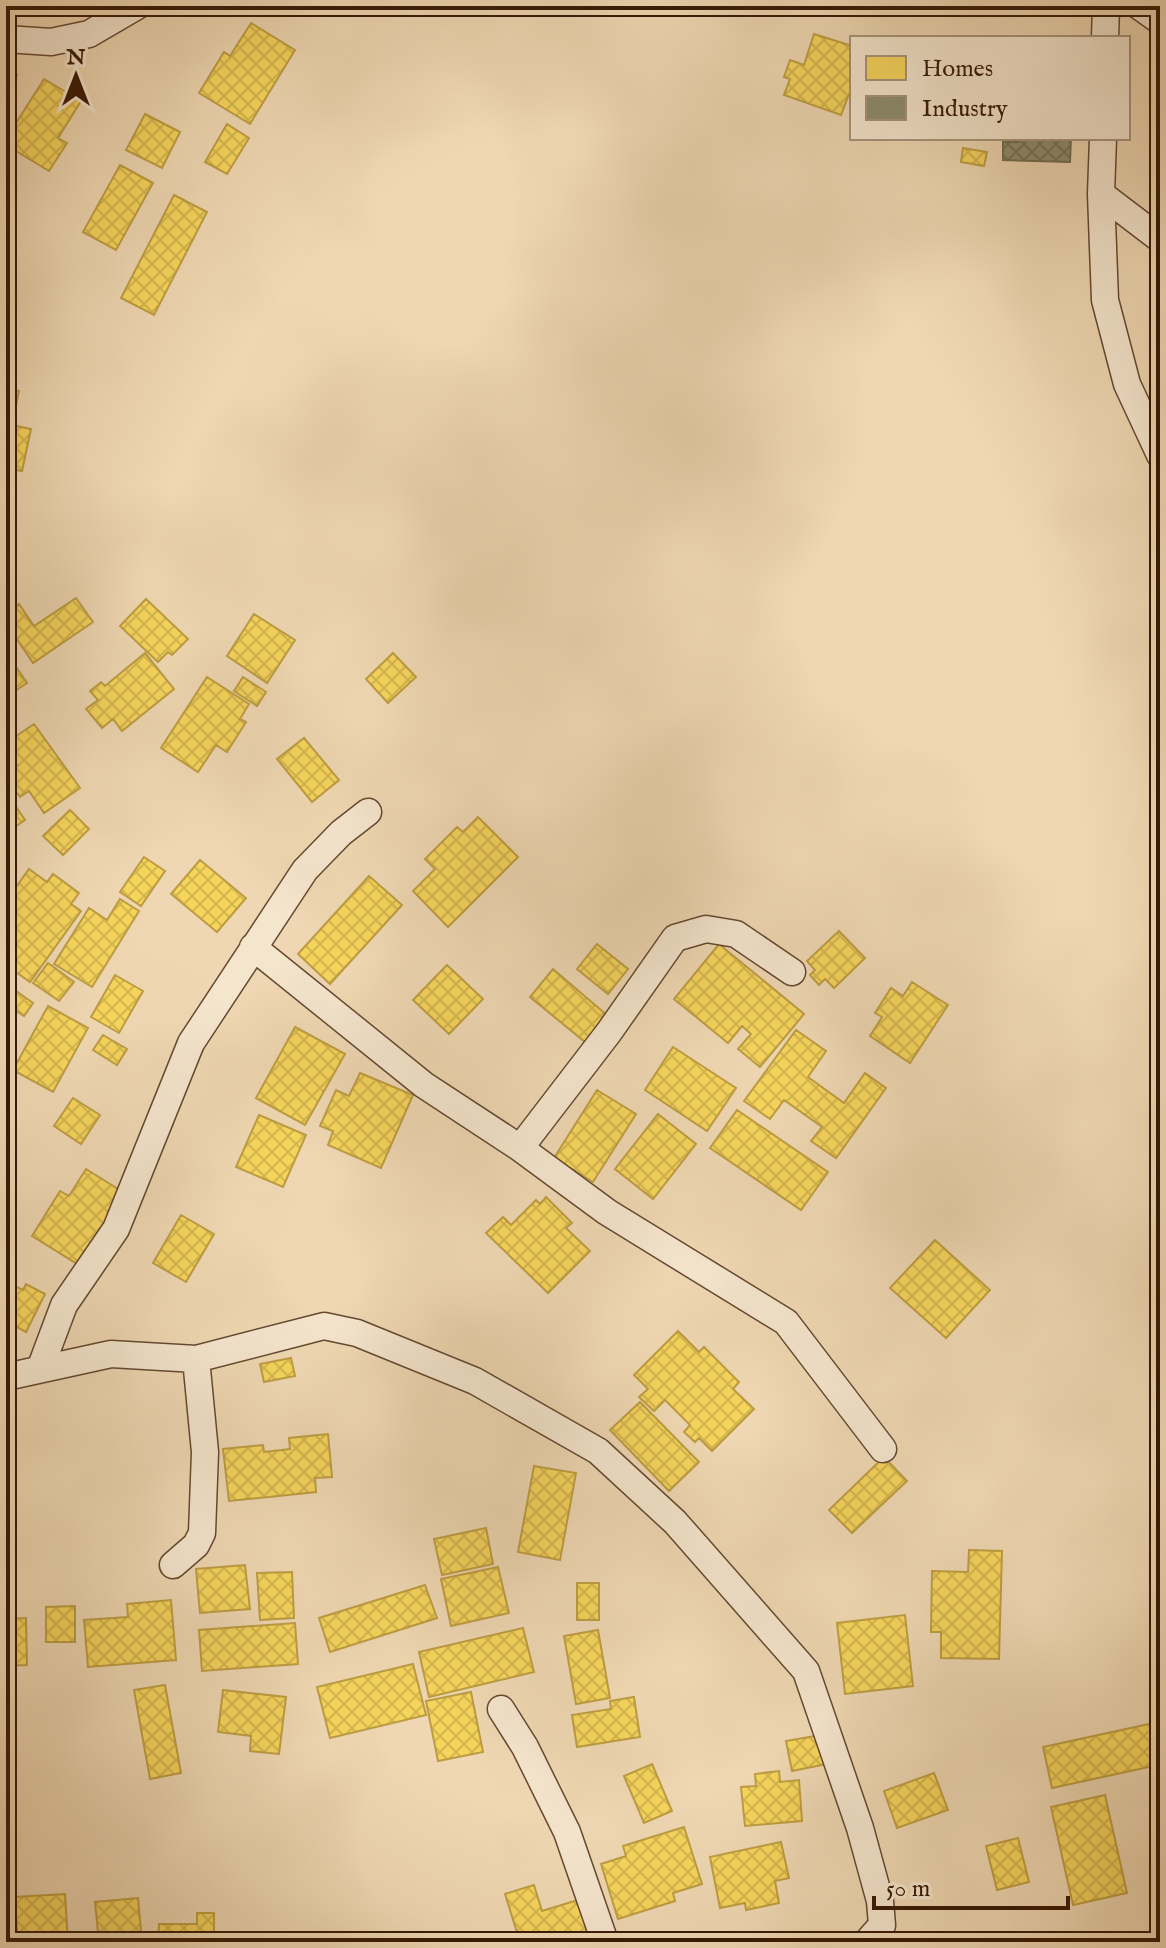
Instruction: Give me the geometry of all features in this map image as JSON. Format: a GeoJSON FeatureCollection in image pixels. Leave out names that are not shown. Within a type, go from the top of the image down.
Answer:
{"type":"FeatureCollection","features":[{"type":"Feature","properties":{"kind":"street"},"geometry":{"type":"LineString","coordinates":[[6,39],[51,42],[89,34],[137,6]]}},
{"type":"Feature","properties":{"kind":"street"},"geometry":{"type":"LineString","coordinates":[[1105,36],[1106,6]]}},
{"type":"Feature","properties":{"kind":"street"},"geometry":{"type":"LineString","coordinates":[[1139,6],[1160,21]]}},
{"type":"Feature","properties":{"kind":"street"},"geometry":{"type":"LineString","coordinates":[[1103,140],[1101,194],[1105,300],[1127,384],[1160,455]]}},
{"type":"Feature","properties":{"kind":"street"},"geometry":{"type":"LineString","coordinates":[[1101,194],[1160,239]]}},
{"type":"Feature","properties":{"kind":"street"},"geometry":{"type":"LineString","coordinates":[[40,1369],[64,1305],[116,1229],[191,1043],[305,870],[341,833],[368,812]]}},
{"type":"Feature","properties":{"kind":"street"},"geometry":{"type":"LineString","coordinates":[[520,1148],[609,1032],[675,938],[706,929],[736,934],[792,972]]}},
{"type":"Feature","properties":{"kind":"street"},"geometry":{"type":"LineString","coordinates":[[253,947],[424,1085],[520,1148],[607,1212],[786,1322],[883,1449]]}},
{"type":"Feature","properties":{"kind":"street"},"geometry":{"type":"LineString","coordinates":[[6,1377],[111,1354],[196,1359],[324,1326],[357,1333],[475,1381],[598,1451],[675,1522],[806,1671],[855,1814],[880,1901],[882,1925],[867,1942]]}},
{"type":"Feature","properties":{"kind":"street"},"geometry":{"type":"LineString","coordinates":[[173,1565],[196,1545],[202,1533],[205,1452],[196,1359]]}},
{"type":"Feature","properties":{"kind":"street"},"geometry":{"type":"LineString","coordinates":[[501,1709],[525,1747],[567,1832],[605,1942]]}},
{"type":"Feature","properties":{"kind":"building: Homes"},"geometry":{"type":"Polygon","coordinates":[[[251,23],[295,50],[250,124],[199,93],[224,52],[230,56],[251,23]]]}},
{"type":"Feature","properties":{"kind":"building: Homes"},"geometry":{"type":"Polygon","coordinates":[[[814,34],[850,45],[850,94],[841,115],[784,95],[790,79],[784,77],[790,60],[804,65],[814,34]]]}},
{"type":"Feature","properties":{"kind":"building: Homes"},"geometry":{"type":"Polygon","coordinates":[[[6,71],[17,75],[6,103],[6,71]]]}},
{"type":"Feature","properties":{"kind":"building: Homes"},"geometry":{"type":"Polygon","coordinates":[[[44,79],[81,101],[58,138],[67,143],[49,171],[6,145],[6,139],[44,79]]]}},
{"type":"Feature","properties":{"kind":"building: Homes"},"geometry":{"type":"Polygon","coordinates":[[[145,114],[180,132],[162,168],[126,150],[145,114]]]}},
{"type":"Feature","properties":{"kind":"building: Homes"},"geometry":{"type":"Polygon","coordinates":[[[227,124],[249,138],[227,174],[205,162],[227,124]]]}},
{"type":"Feature","properties":{"kind":"building: Homes"},"geometry":{"type":"Polygon","coordinates":[[[963,148],[987,152],[984,166],[961,162],[963,148]]]}},
{"type":"Feature","properties":{"kind":"building: Homes"},"geometry":{"type":"Polygon","coordinates":[[[120,165],[153,183],[116,250],[83,232],[120,165]]]}},
{"type":"Feature","properties":{"kind":"building: Homes"},"geometry":{"type":"Polygon","coordinates":[[[174,195],[207,212],[154,315],[121,298],[174,195]]]}},
{"type":"Feature","properties":{"kind":"building: Homes"},"geometry":{"type":"Polygon","coordinates":[[[6,388],[19,391],[12,425],[31,429],[22,471],[6,468],[6,388]]]}},
{"type":"Feature","properties":{"kind":"building: Homes"},"geometry":{"type":"Polygon","coordinates":[[[76,598],[93,622],[33,663],[6,623],[6,613],[19,604],[34,626],[76,598]]]}},
{"type":"Feature","properties":{"kind":"building: Homes"},"geometry":{"type":"Polygon","coordinates":[[[146,599],[188,639],[172,655],[168,652],[158,662],[120,626],[146,599]]]}},
{"type":"Feature","properties":{"kind":"building: Homes"},"geometry":{"type":"Polygon","coordinates":[[[254,614],[295,640],[267,683],[227,656],[254,614]]]}},
{"type":"Feature","properties":{"kind":"building: Homes"},"geometry":{"type":"Polygon","coordinates":[[[6,652],[27,683],[6,697],[6,652]]]}},
{"type":"Feature","properties":{"kind":"building: Homes"},"geometry":{"type":"Polygon","coordinates":[[[145,653],[174,689],[122,731],[113,719],[102,728],[86,709],[98,700],[90,691],[101,682],[105,686],[145,653]]]}},
{"type":"Feature","properties":{"kind":"building: Homes"},"geometry":{"type":"Polygon","coordinates":[[[393,653],[416,677],[388,703],[366,679],[393,653]]]}},
{"type":"Feature","properties":{"kind":"building: Homes"},"geometry":{"type":"Polygon","coordinates":[[[207,677],[249,704],[240,719],[246,722],[227,752],[216,745],[198,772],[161,748],[207,677]]]}},
{"type":"Feature","properties":{"kind":"building: Homes"},"geometry":{"type":"Polygon","coordinates":[[[243,677],[266,692],[257,706],[234,691],[243,677]]]}},
{"type":"Feature","properties":{"kind":"building: Homes"},"geometry":{"type":"Polygon","coordinates":[[[34,724],[80,788],[44,813],[29,791],[20,797],[6,777],[6,773],[17,765],[6,749],[6,743],[34,724]]]}},
{"type":"Feature","properties":{"kind":"building: Homes"},"geometry":{"type":"Polygon","coordinates":[[[304,738],[339,780],[312,802],[277,759],[304,738]]]}},
{"type":"Feature","properties":{"kind":"building: Homes"},"geometry":{"type":"Polygon","coordinates":[[[6,792],[25,820],[6,833],[6,792]]]}},
{"type":"Feature","properties":{"kind":"building: Homes"},"geometry":{"type":"Polygon","coordinates":[[[70,810],[89,829],[63,855],[43,836],[70,810]]]}},
{"type":"Feature","properties":{"kind":"building: Homes"},"geometry":{"type":"Polygon","coordinates":[[[478,817],[518,857],[448,927],[413,891],[435,869],[425,859],[457,827],[463,832],[478,817]]]}},
{"type":"Feature","properties":{"kind":"building: Homes"},"geometry":{"type":"Polygon","coordinates":[[[144,857],[165,871],[141,906],[120,892],[144,857]]]}},
{"type":"Feature","properties":{"kind":"building: Homes"},"geometry":{"type":"Polygon","coordinates":[[[200,860],[246,898],[217,932],[171,894],[200,860]]]}},
{"type":"Feature","properties":{"kind":"building: Homes"},"geometry":{"type":"Polygon","coordinates":[[[29,869],[47,882],[53,874],[79,893],[71,904],[81,911],[30,982],[6,965],[6,901],[29,869]]]}},
{"type":"Feature","properties":{"kind":"building: Homes"},"geometry":{"type":"Polygon","coordinates":[[[369,876],[402,905],[330,984],[298,954],[369,876]]]}},
{"type":"Feature","properties":{"kind":"building: Homes"},"geometry":{"type":"Polygon","coordinates":[[[120,899],[139,911],[92,987],[54,964],[89,908],[107,920],[120,899]]]}},
{"type":"Feature","properties":{"kind":"building: Homes"},"geometry":{"type":"Polygon","coordinates":[[[839,931],[865,958],[834,988],[825,979],[819,985],[810,975],[815,970],[807,961],[839,931]]]}},
{"type":"Feature","properties":{"kind":"building: Homes"},"geometry":{"type":"Polygon","coordinates":[[[597,944],[628,969],[608,994],[577,969],[597,944]]]}},
{"type":"Feature","properties":{"kind":"building: Homes"},"geometry":{"type":"Polygon","coordinates":[[[719,944],[804,1014],[760,1067],[738,1049],[751,1034],[742,1026],[728,1043],[674,999],[719,944]]]}},
{"type":"Feature","properties":{"kind":"building: Homes"},"geometry":{"type":"Polygon","coordinates":[[[48,963],[74,982],[59,1001],[33,983],[48,963]]]}},
{"type":"Feature","properties":{"kind":"building: Homes"},"geometry":{"type":"Polygon","coordinates":[[[447,965],[483,999],[449,1034],[413,1000],[447,965]]]}},
{"type":"Feature","properties":{"kind":"building: Homes"},"geometry":{"type":"Polygon","coordinates":[[[553,969],[608,1016],[585,1042],[530,997],[553,969]]]}},
{"type":"Feature","properties":{"kind":"building: Homes"},"geometry":{"type":"Polygon","coordinates":[[[115,975],[143,991],[119,1033],[91,1017],[115,975]]]}},
{"type":"Feature","properties":{"kind":"building: Homes"},"geometry":{"type":"Polygon","coordinates":[[[912,982],[948,1005],[910,1063],[870,1036],[882,1017],[875,1013],[891,988],[903,996],[912,982]]]}},
{"type":"Feature","properties":{"kind":"building: Homes"},"geometry":{"type":"Polygon","coordinates":[[[12,988],[33,1003],[24,1016],[6,1004],[6,996],[12,988]]]}},
{"type":"Feature","properties":{"kind":"building: Homes"},"geometry":{"type":"Polygon","coordinates":[[[48,1006],[88,1028],[53,1092],[13,1070],[48,1006]]]}},
{"type":"Feature","properties":{"kind":"building: Homes"},"geometry":{"type":"Polygon","coordinates":[[[295,1027],[345,1054],[305,1125],[256,1098],[295,1027]]]}},
{"type":"Feature","properties":{"kind":"building: Homes"},"geometry":{"type":"Polygon","coordinates":[[[796,1030],[826,1051],[808,1077],[844,1103],[865,1073],[886,1088],[836,1158],[811,1141],[822,1127],[784,1100],[770,1119],[744,1101],[796,1030]]]}},
{"type":"Feature","properties":{"kind":"building: Homes"},"geometry":{"type":"Polygon","coordinates":[[[103,1035],[127,1049],[117,1065],[93,1050],[103,1035]]]}},
{"type":"Feature","properties":{"kind":"building: Homes"},"geometry":{"type":"Polygon","coordinates":[[[673,1047],[736,1088],[707,1131],[645,1090],[673,1047]]]}},
{"type":"Feature","properties":{"kind":"building: Homes"},"geometry":{"type":"Polygon","coordinates":[[[360,1073],[413,1095],[381,1168],[328,1145],[333,1131],[320,1126],[336,1090],[349,1096],[360,1073]]]}},
{"type":"Feature","properties":{"kind":"building: Homes"},"geometry":{"type":"Polygon","coordinates":[[[597,1090],[636,1114],[593,1182],[554,1158],[597,1090]]]}},
{"type":"Feature","properties":{"kind":"building: Homes"},"geometry":{"type":"Polygon","coordinates":[[[73,1098],[100,1115],[81,1144],[54,1126],[73,1098]]]}},
{"type":"Feature","properties":{"kind":"building: Homes"},"geometry":{"type":"Polygon","coordinates":[[[737,1110],[828,1172],[801,1210],[710,1148],[737,1110]]]}},
{"type":"Feature","properties":{"kind":"building: Homes"},"geometry":{"type":"Polygon","coordinates":[[[658,1114],[696,1144],[653,1199],[615,1169],[658,1114]]]}},
{"type":"Feature","properties":{"kind":"building: Homes"},"geometry":{"type":"Polygon","coordinates":[[[259,1115],[306,1135],[283,1187],[236,1167],[259,1115]]]}},
{"type":"Feature","properties":{"kind":"building: Homes"},"geometry":{"type":"Polygon","coordinates":[[[86,1169],[123,1192],[79,1265],[32,1236],[60,1191],[69,1196],[86,1169]]]}},
{"type":"Feature","properties":{"kind":"building: Homes"},"geometry":{"type":"Polygon","coordinates":[[[546,1197],[572,1223],[566,1228],[590,1251],[548,1293],[486,1233],[503,1217],[511,1225],[536,1200],[540,1204],[546,1197]]]}},
{"type":"Feature","properties":{"kind":"building: Homes"},"geometry":{"type":"Polygon","coordinates":[[[181,1215],[214,1234],[186,1282],[153,1263],[181,1215]]]}},
{"type":"Feature","properties":{"kind":"building: Homes"},"geometry":{"type":"Polygon","coordinates":[[[935,1240],[990,1290],[946,1338],[890,1288],[935,1240]]]}},
{"type":"Feature","properties":{"kind":"building: Homes"},"geometry":{"type":"Polygon","coordinates":[[[6,1282],[23,1290],[26,1284],[45,1294],[26,1332],[6,1321],[6,1282]]]}},
{"type":"Feature","properties":{"kind":"building: Homes"},"geometry":{"type":"Polygon","coordinates":[[[678,1331],[699,1352],[704,1347],[739,1382],[733,1389],[754,1409],[712,1451],[699,1438],[695,1442],[684,1432],[690,1425],[665,1400],[654,1411],[639,1397],[648,1389],[634,1375],[678,1331]]]}},
{"type":"Feature","properties":{"kind":"building: Homes"},"geometry":{"type":"Polygon","coordinates":[[[291,1358],[295,1376],[264,1382],[260,1364],[291,1358]]]}},
{"type":"Feature","properties":{"kind":"building: Homes"},"geometry":{"type":"Polygon","coordinates":[[[640,1402],[699,1462],[669,1491],[610,1430],[640,1402]]]}},
{"type":"Feature","properties":{"kind":"building: Homes"},"geometry":{"type":"Polygon","coordinates":[[[328,1434],[332,1477],[315,1478],[316,1492],[229,1501],[223,1449],[263,1445],[264,1452],[290,1449],[289,1438],[328,1434]]]}},
{"type":"Feature","properties":{"kind":"building: Homes"},"geometry":{"type":"Polygon","coordinates":[[[884,1457],[907,1481],[852,1533],[829,1510],[884,1457]]]}},
{"type":"Feature","properties":{"kind":"building: Homes"},"geometry":{"type":"Polygon","coordinates":[[[534,1466],[576,1473],[560,1560],[518,1552],[534,1466]]]}},
{"type":"Feature","properties":{"kind":"building: Homes"},"geometry":{"type":"Polygon","coordinates":[[[486,1528],[493,1564],[442,1575],[434,1539],[486,1528]]]}},
{"type":"Feature","properties":{"kind":"building: Homes"},"geometry":{"type":"Polygon","coordinates":[[[969,1550],[1002,1551],[999,1659],[941,1658],[941,1632],[931,1632],[932,1571],[968,1572],[969,1550]]]}},
{"type":"Feature","properties":{"kind":"building: Homes"},"geometry":{"type":"Polygon","coordinates":[[[245,1565],[250,1609],[200,1613],[196,1569],[245,1565]]]}},
{"type":"Feature","properties":{"kind":"building: Homes"},"geometry":{"type":"Polygon","coordinates":[[[498,1567],[509,1613],[451,1626],[441,1579],[498,1567]]]}},
{"type":"Feature","properties":{"kind":"building: Homes"},"geometry":{"type":"Polygon","coordinates":[[[292,1572],[294,1618],[260,1620],[257,1573],[292,1572]]]}},
{"type":"Feature","properties":{"kind":"building: Homes"},"geometry":{"type":"Polygon","coordinates":[[[577,1583],[599,1583],[599,1620],[577,1620],[577,1583]]]}},
{"type":"Feature","properties":{"kind":"building: Homes"},"geometry":{"type":"Polygon","coordinates":[[[425,1585],[437,1618],[330,1652],[319,1618],[425,1585]]]}},
{"type":"Feature","properties":{"kind":"building: Homes"},"geometry":{"type":"Polygon","coordinates":[[[171,1600],[176,1660],[88,1667],[84,1620],[128,1617],[127,1604],[171,1600]]]}},
{"type":"Feature","properties":{"kind":"building: Homes"},"geometry":{"type":"Polygon","coordinates":[[[75,1606],[75,1642],[46,1642],[46,1607],[75,1606]]]}},
{"type":"Feature","properties":{"kind":"building: Homes"},"geometry":{"type":"Polygon","coordinates":[[[905,1615],[913,1686],[845,1694],[837,1623],[905,1615]]]}},
{"type":"Feature","properties":{"kind":"building: Homes"},"geometry":{"type":"Polygon","coordinates":[[[26,1618],[27,1665],[6,1666],[6,1619],[26,1618]]]}},
{"type":"Feature","properties":{"kind":"building: Homes"},"geometry":{"type":"Polygon","coordinates":[[[295,1623],[298,1664],[202,1671],[199,1630],[295,1623]]]}},
{"type":"Feature","properties":{"kind":"building: Homes"},"geometry":{"type":"Polygon","coordinates":[[[523,1628],[534,1672],[429,1697],[419,1652],[523,1628]]]}},
{"type":"Feature","properties":{"kind":"building: Homes"},"geometry":{"type":"Polygon","coordinates":[[[598,1630],[610,1698],[576,1704],[564,1636],[598,1630]]]}},
{"type":"Feature","properties":{"kind":"building: Homes"},"geometry":{"type":"Polygon","coordinates":[[[413,1664],[426,1715],[330,1738],[317,1687],[413,1664]]]}},
{"type":"Feature","properties":{"kind":"building: Homes"},"geometry":{"type":"Polygon","coordinates":[[[165,1685],[181,1773],[150,1779],[134,1690],[165,1685]]]}},
{"type":"Feature","properties":{"kind":"building: Homes"},"geometry":{"type":"Polygon","coordinates":[[[223,1690],[286,1697],[279,1754],[250,1751],[251,1736],[218,1732],[223,1690]]]}},
{"type":"Feature","properties":{"kind":"building: Homes"},"geometry":{"type":"Polygon","coordinates":[[[471,1692],[483,1752],[438,1761],[426,1701],[471,1692]]]}},
{"type":"Feature","properties":{"kind":"building: Homes"},"geometry":{"type":"Polygon","coordinates":[[[634,1697],[640,1737],[577,1747],[572,1715],[611,1709],[610,1701],[634,1697]]]}},
{"type":"Feature","properties":{"kind":"building: Homes"},"geometry":{"type":"Polygon","coordinates":[[[1149,1724],[1158,1765],[1052,1788],[1043,1747],[1149,1724]]]}},
{"type":"Feature","properties":{"kind":"building: Homes"},"geometry":{"type":"Polygon","coordinates":[[[821,1735],[827,1764],[792,1771],[786,1741],[821,1735]]]}},
{"type":"Feature","properties":{"kind":"building: Homes"},"geometry":{"type":"Polygon","coordinates":[[[652,1764],[672,1811],[644,1823],[624,1776],[652,1764]]]}},
{"type":"Feature","properties":{"kind":"building: Homes"},"geometry":{"type":"Polygon","coordinates":[[[779,1771],[780,1782],[799,1780],[802,1821],[745,1826],[741,1787],[756,1786],[755,1774],[779,1771]]]}},
{"type":"Feature","properties":{"kind":"building: Homes"},"geometry":{"type":"Polygon","coordinates":[[[934,1773],[948,1810],[897,1828],[884,1791],[934,1773]]]}},
{"type":"Feature","properties":{"kind":"building: Homes"},"geometry":{"type":"Polygon","coordinates":[[[1105,1795],[1127,1893],[1073,1905],[1051,1807],[1105,1795]]]}},
{"type":"Feature","properties":{"kind":"building: Homes"},"geometry":{"type":"Polygon","coordinates":[[[684,1827],[702,1884],[673,1893],[675,1901],[618,1919],[601,1864],[626,1856],[623,1846],[684,1827]]]}},
{"type":"Feature","properties":{"kind":"building: Homes"},"geometry":{"type":"Polygon","coordinates":[[[1018,1838],[1029,1882],[997,1890],[986,1846],[1018,1838]]]}},
{"type":"Feature","properties":{"kind":"building: Homes"},"geometry":{"type":"Polygon","coordinates":[[[781,1842],[789,1878],[775,1881],[779,1903],[746,1910],[745,1903],[720,1908],[710,1857],[781,1842]]]}},
{"type":"Feature","properties":{"kind":"building: Homes"},"geometry":{"type":"Polygon","coordinates":[[[534,1885],[542,1911],[581,1899],[594,1942],[520,1942],[505,1894],[534,1885]]]}},
{"type":"Feature","properties":{"kind":"building: Homes"},"geometry":{"type":"Polygon","coordinates":[[[65,1894],[68,1942],[18,1942],[15,1897],[65,1894]]]}},
{"type":"Feature","properties":{"kind":"building: Homes"},"geometry":{"type":"Polygon","coordinates":[[[138,1898],[142,1942],[99,1942],[95,1902],[138,1898]]]}},
{"type":"Feature","properties":{"kind":"building: Homes"},"geometry":{"type":"Polygon","coordinates":[[[197,1913],[214,1913],[214,1942],[158,1942],[159,1924],[197,1924],[197,1913]]]}},
{"type":"Feature","properties":{"kind":"building: Industry"},"geometry":{"type":"Polygon","coordinates":[[[1071,140],[1070,162],[1003,160],[1003,142],[1071,140]]]}}]}
